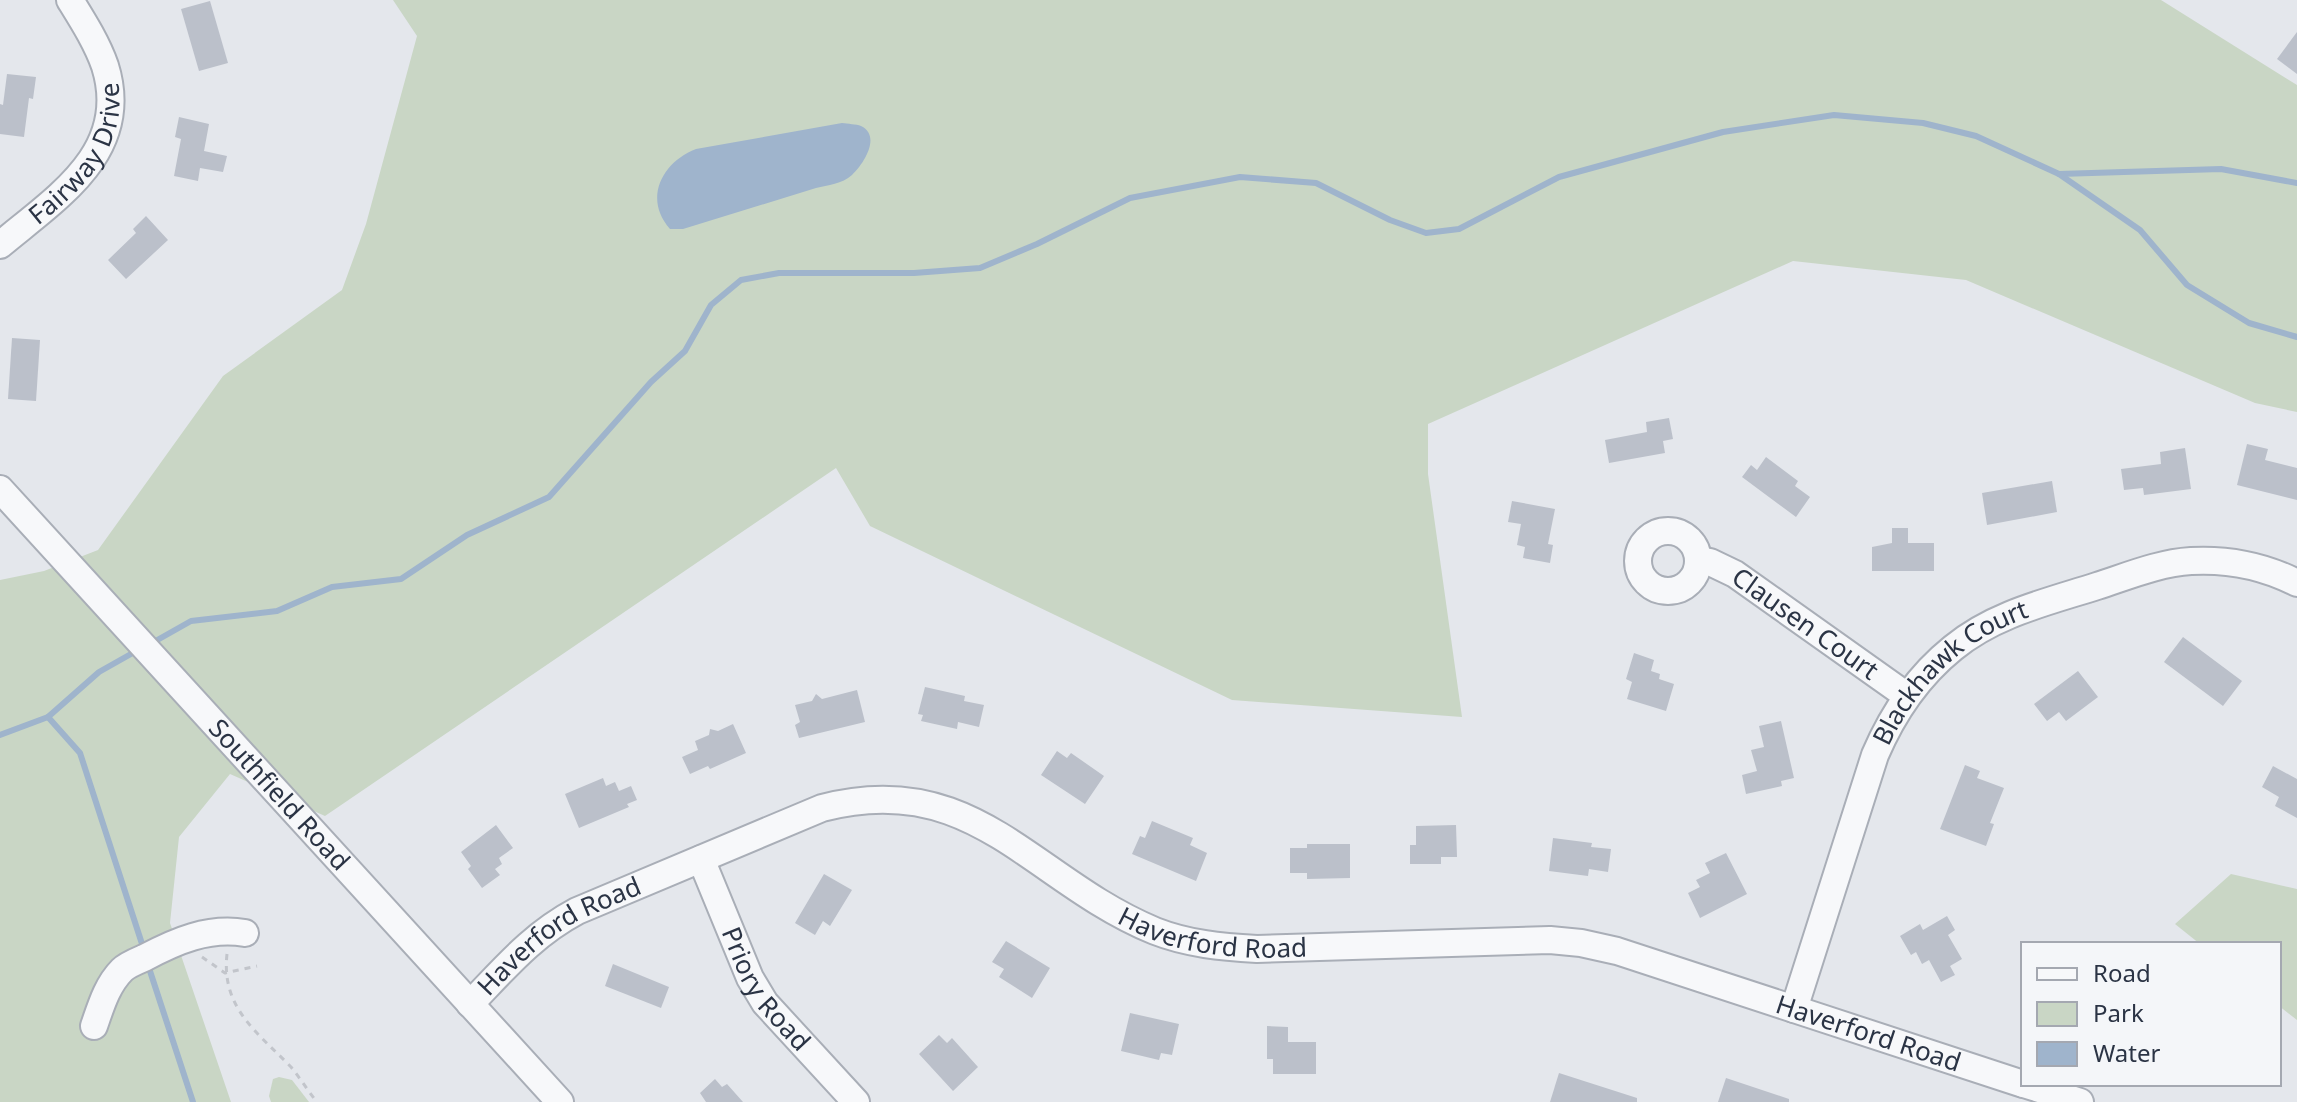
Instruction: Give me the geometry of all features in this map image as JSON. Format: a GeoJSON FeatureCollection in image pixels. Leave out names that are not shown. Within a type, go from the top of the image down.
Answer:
{"type":"FeatureCollection","features":[{"type":"Feature","properties":{"kind":"street","name":"Fairway Drive"},"geometry":{"type":"LineString","coordinates":[[0,245],[78,180],[103,141],[109,117],[110,92],[106,68],[70,0]]}},
{"type":"Feature","properties":{"kind":"street","name":"Southfield Road"},"geometry":{"type":"LineString","coordinates":[[0,489],[560,1102]]}},
{"type":"Feature","properties":{"kind":"street","name":"Clausen Court"},"geometry":{"type":"LineString","coordinates":[[1698,560],[1735,574],[1907,696]]}},
{"type":"Feature","properties":{"kind":"street","name":"Blackhawk Court"},"geometry":{"type":"LineString","coordinates":[[1794,1009],[1875,755],[1907,696],[1932,666],[1955,646],[2008,615],[2158,566],[2190,561],[2222,561],[2253,566],[2297,583]]}},
{"type":"Feature","properties":{"kind":"street","name":"Haverford Road"},"geometry":{"type":"LineString","coordinates":[[470,1004],[529,942],[553,924],[822,808],[884,798],[914,800],[974,821],[1122,915],[1156,931],[1188,941],[1257,949],[1550,940],[1581,943],[1617,951],[2021,1083]]}},
{"type":"Feature","properties":{"kind":"street","name":"Priory Road"},"geometry":{"type":"LineString","coordinates":[[701,859],[750,978],[765,1003],[856,1102]]}},
{"type":"Feature","properties":{"kind":"street"},"geometry":{"type":"LineString","coordinates":[[94,1026],[106,991],[123,968],[174,943],[203,933],[237,932]]}},
{"type":"Feature","properties":{"kind":"street","name":"Haverford Road"},"geometry":{"type":"LineString","coordinates":[[2030,1086],[2080,1102]]}},
{"type":"Feature","properties":{"kind":"path"},"geometry":{"type":"LineString","coordinates":[[237,932],[225,973],[236,1009],[266,1045],[292,1068],[317,1102]]}},
{"type":"Feature","properties":{"kind":"path"},"geometry":{"type":"LineString","coordinates":[[174,943],[225,973],[257,966]]}},
{"type":"Feature","properties":{"kind":"green space"},"geometry":{"type":"Polygon","coordinates":[[[393,0],[2161,0],[2297,85],[2297,412],[2255,403],[1966,280],[1793,261],[1428,424],[1428,474],[1462,717],[1232,700],[870,526],[836,468],[325,816],[230,774],[179,837],[170,923],[231,1102],[0,1102],[0,580],[44,571],[98,550],[223,376],[342,290],[366,224],[417,36],[393,0]]]}},
{"type":"Feature","properties":{"kind":"green space"},"geometry":{"type":"Polygon","coordinates":[[[2231,874],[2297,889],[2297,1020],[2281,1008],[2281,942],[2198,942],[2175,924],[2231,874]]]}},
{"type":"Feature","properties":{"kind":"green space"},"geometry":{"type":"Polygon","coordinates":[[[273,1079],[292,1080],[309,1102],[271,1102],[269,1096],[273,1079]]]}},
{"type":"Feature","properties":{"kind":"water"},"geometry":{"type":"Polygon","coordinates":[[[842,123],[861,126],[870,136],[861,165],[844,180],[683,229],[670,229],[662,217],[657,194],[660,183],[666,172],[684,155],[696,149],[842,123]]]}},
{"type":"Feature","properties":{"kind":"building"},"geometry":{"type":"Polygon","coordinates":[[[210,1],[228,63],[199,71],[181,9],[210,1]]]}},
{"type":"Feature","properties":{"kind":"building"},"geometry":{"type":"Polygon","coordinates":[[[2297,32],[2297,74],[2277,59],[2297,32]]]}},
{"type":"Feature","properties":{"kind":"building"},"geometry":{"type":"Polygon","coordinates":[[[7,74],[36,77],[33,99],[29,98],[24,137],[0,134],[0,104],[3,105],[7,74]]]}},
{"type":"Feature","properties":{"kind":"building"},"geometry":{"type":"Polygon","coordinates":[[[179,117],[209,124],[204,151],[227,156],[223,172],[200,168],[198,181],[174,176],[181,139],[175,137],[179,117]]]}},
{"type":"Feature","properties":{"kind":"building"},"geometry":{"type":"Polygon","coordinates":[[[146,216],[168,240],[126,279],[108,260],[136,233],[133,229],[146,216]]]}},
{"type":"Feature","properties":{"kind":"building"},"geometry":{"type":"Polygon","coordinates":[[[12,338],[40,340],[36,401],[8,399],[12,338]]]}},
{"type":"Feature","properties":{"kind":"building"},"geometry":{"type":"Polygon","coordinates":[[[1669,418],[1673,439],[1663,441],[1665,453],[1609,463],[1605,440],[1647,432],[1646,422],[1669,418]]]}},
{"type":"Feature","properties":{"kind":"building"},"geometry":{"type":"Polygon","coordinates":[[[2247,444],[2268,449],[2265,460],[2297,468],[2297,500],[2237,485],[2247,444]]]}},
{"type":"Feature","properties":{"kind":"building"},"geometry":{"type":"Polygon","coordinates":[[[2185,448],[2191,489],[2144,495],[2143,488],[2124,490],[2121,469],[2161,464],[2160,452],[2185,448]]]}},
{"type":"Feature","properties":{"kind":"building"},"geometry":{"type":"Polygon","coordinates":[[[1766,457],[1798,481],[1795,486],[1810,497],[1796,517],[1742,477],[1751,465],[1757,470],[1766,457]]]}},
{"type":"Feature","properties":{"kind":"building"},"geometry":{"type":"Polygon","coordinates":[[[2052,481],[2057,512],[1987,525],[1982,493],[2052,481]]]}},
{"type":"Feature","properties":{"kind":"building"},"geometry":{"type":"Polygon","coordinates":[[[1512,501],[1555,509],[1548,544],[1553,545],[1550,563],[1523,558],[1525,547],[1517,545],[1521,524],[1508,522],[1512,501]]]}},
{"type":"Feature","properties":{"kind":"building"},"geometry":{"type":"Polygon","coordinates":[[[1892,528],[1908,528],[1908,543],[1934,543],[1934,571],[1872,571],[1872,547],[1892,543],[1892,528]]]}},
{"type":"Feature","properties":{"kind":"building"},"geometry":{"type":"Polygon","coordinates":[[[2183,637],[2242,681],[2223,706],[2164,662],[2183,637]]]}},
{"type":"Feature","properties":{"kind":"building"},"geometry":{"type":"Polygon","coordinates":[[[1634,653],[1654,660],[1651,671],[1660,674],[1659,679],[1674,684],[1666,711],[1627,699],[1632,682],[1626,679],[1634,653]]]}},
{"type":"Feature","properties":{"kind":"building"},"geometry":{"type":"Polygon","coordinates":[[[2078,671],[2098,697],[2066,721],[2059,712],[2047,721],[2034,704],[2078,671]]]}},
{"type":"Feature","properties":{"kind":"building"},"geometry":{"type":"Polygon","coordinates":[[[925,687],[965,696],[964,701],[984,705],[979,727],[958,722],[957,729],[921,721],[923,715],[918,714],[925,687]]]}},
{"type":"Feature","properties":{"kind":"building"},"geometry":{"type":"Polygon","coordinates":[[[857,690],[865,722],[799,738],[795,725],[800,722],[795,705],[812,701],[816,694],[822,699],[857,690]]]}},
{"type":"Feature","properties":{"kind":"building"},"geometry":{"type":"Polygon","coordinates":[[[1781,721],[1794,778],[1781,781],[1782,786],[1746,794],[1742,775],[1757,771],[1751,750],[1764,747],[1759,726],[1781,721]]]}},
{"type":"Feature","properties":{"kind":"building"},"geometry":{"type":"Polygon","coordinates":[[[733,724],[746,753],[690,774],[682,757],[698,750],[695,741],[709,735],[710,729],[718,731],[733,724]]]}},
{"type":"Feature","properties":{"kind":"building"},"geometry":{"type":"Polygon","coordinates":[[[1057,751],[1067,758],[1071,753],[1104,776],[1085,804],[1041,775],[1057,751]]]}},
{"type":"Feature","properties":{"kind":"building"},"geometry":{"type":"Polygon","coordinates":[[[1965,765],[1980,771],[1977,778],[2004,788],[1990,823],[1994,824],[1986,846],[1940,829],[1965,765]]]}},
{"type":"Feature","properties":{"kind":"building"},"geometry":{"type":"Polygon","coordinates":[[[2273,766],[2297,779],[2297,818],[2275,806],[2279,797],[2262,787],[2273,766]]]}},
{"type":"Feature","properties":{"kind":"building"},"geometry":{"type":"Polygon","coordinates":[[[603,778],[606,786],[615,782],[619,791],[631,786],[637,800],[627,804],[629,807],[579,828],[565,794],[603,778]]]}},
{"type":"Feature","properties":{"kind":"building"},"geometry":{"type":"Polygon","coordinates":[[[1152,821],[1193,838],[1190,845],[1207,853],[1196,881],[1132,854],[1140,836],[1145,838],[1152,821]]]}},
{"type":"Feature","properties":{"kind":"building"},"geometry":{"type":"Polygon","coordinates":[[[496,825],[513,848],[499,858],[502,864],[495,869],[500,875],[482,888],[468,869],[471,866],[461,852],[496,825]]]}},
{"type":"Feature","properties":{"kind":"building"},"geometry":{"type":"Polygon","coordinates":[[[1456,825],[1457,857],[1441,857],[1441,864],[1410,864],[1410,845],[1416,845],[1416,826],[1456,825]]]}},
{"type":"Feature","properties":{"kind":"building"},"geometry":{"type":"Polygon","coordinates":[[[1553,838],[1611,849],[1608,872],[1589,869],[1588,876],[1549,871],[1553,838]]]}},
{"type":"Feature","properties":{"kind":"building"},"geometry":{"type":"Polygon","coordinates":[[[1307,844],[1350,844],[1350,878],[1307,879],[1307,873],[1290,873],[1290,848],[1307,848],[1307,844]]]}},
{"type":"Feature","properties":{"kind":"building"},"geometry":{"type":"Polygon","coordinates":[[[1726,853],[1747,894],[1700,918],[1688,893],[1700,887],[1696,880],[1710,873],[1705,863],[1726,853]]]}},
{"type":"Feature","properties":{"kind":"building"},"geometry":{"type":"Polygon","coordinates":[[[824,874],[852,890],[830,926],[823,921],[815,935],[795,923],[824,874]]]}},
{"type":"Feature","properties":{"kind":"building"},"geometry":{"type":"Polygon","coordinates":[[[1947,916],[1955,930],[1948,935],[1962,959],[1950,966],[1955,975],[1941,982],[1929,960],[1922,964],[1916,952],[1911,955],[1900,936],[1920,924],[1923,930],[1947,916]]]}},
{"type":"Feature","properties":{"kind":"building"},"geometry":{"type":"Polygon","coordinates":[[[1006,941],[1050,968],[1032,998],[999,977],[1004,969],[992,962],[1006,941]]]}},
{"type":"Feature","properties":{"kind":"building"},"geometry":{"type":"Polygon","coordinates":[[[613,964],[669,987],[661,1008],[605,986],[613,964]]]}},
{"type":"Feature","properties":{"kind":"building"},"geometry":{"type":"Polygon","coordinates":[[[1130,1013],[1179,1024],[1172,1055],[1161,1053],[1159,1060],[1121,1051],[1130,1013]]]}},
{"type":"Feature","properties":{"kind":"building"},"geometry":{"type":"Polygon","coordinates":[[[1267,1026],[1288,1027],[1288,1042],[1316,1042],[1316,1074],[1273,1074],[1273,1059],[1267,1059],[1267,1026]]]}},
{"type":"Feature","properties":{"kind":"building"},"geometry":{"type":"Polygon","coordinates":[[[939,1035],[947,1043],[952,1038],[978,1067],[953,1091],[919,1054],[939,1035]]]}},
{"type":"Feature","properties":{"kind":"building"},"geometry":{"type":"Polygon","coordinates":[[[1559,1073],[1637,1098],[1637,1102],[1550,1102],[1559,1073]]]}},
{"type":"Feature","properties":{"kind":"building"},"geometry":{"type":"Polygon","coordinates":[[[1726,1078],[1789,1099],[1789,1102],[1718,1102],[1726,1078]]]}},
{"type":"Feature","properties":{"kind":"building"},"geometry":{"type":"Polygon","coordinates":[[[715,1079],[722,1087],[727,1084],[743,1102],[706,1102],[700,1093],[715,1079]]]}},
{"type":"Feature","properties":{"kind":"waterway"},"geometry":{"type":"LineString","coordinates":[[152,643],[191,621],[277,611],[332,587],[401,579],[467,535],[549,497],[651,382],[685,351],[711,305],[741,280],[779,273],[914,273],[980,268],[1130,198],[1240,177],[1316,183],[1390,220],[1426,233],[1459,229],[1559,177],[1723,132],[1834,115],[1923,123],[1976,136],[2059,174],[2140,230],[2187,285],[2249,323],[2297,337]]}},
{"type":"Feature","properties":{"kind":"waterway"},"geometry":{"type":"LineString","coordinates":[[2059,174],[2221,169],[2297,183]]}},
{"type":"Feature","properties":{"kind":"waterway"},"geometry":{"type":"LineString","coordinates":[[0,735],[48,717],[99,672],[138,650]]}},
{"type":"Feature","properties":{"kind":"waterway"},"geometry":{"type":"LineString","coordinates":[[48,717],[80,753],[144,950]]}},
{"type":"Feature","properties":{"kind":"waterway"},"geometry":{"type":"LineString","coordinates":[[148,965],[193,1102]]}}]}
